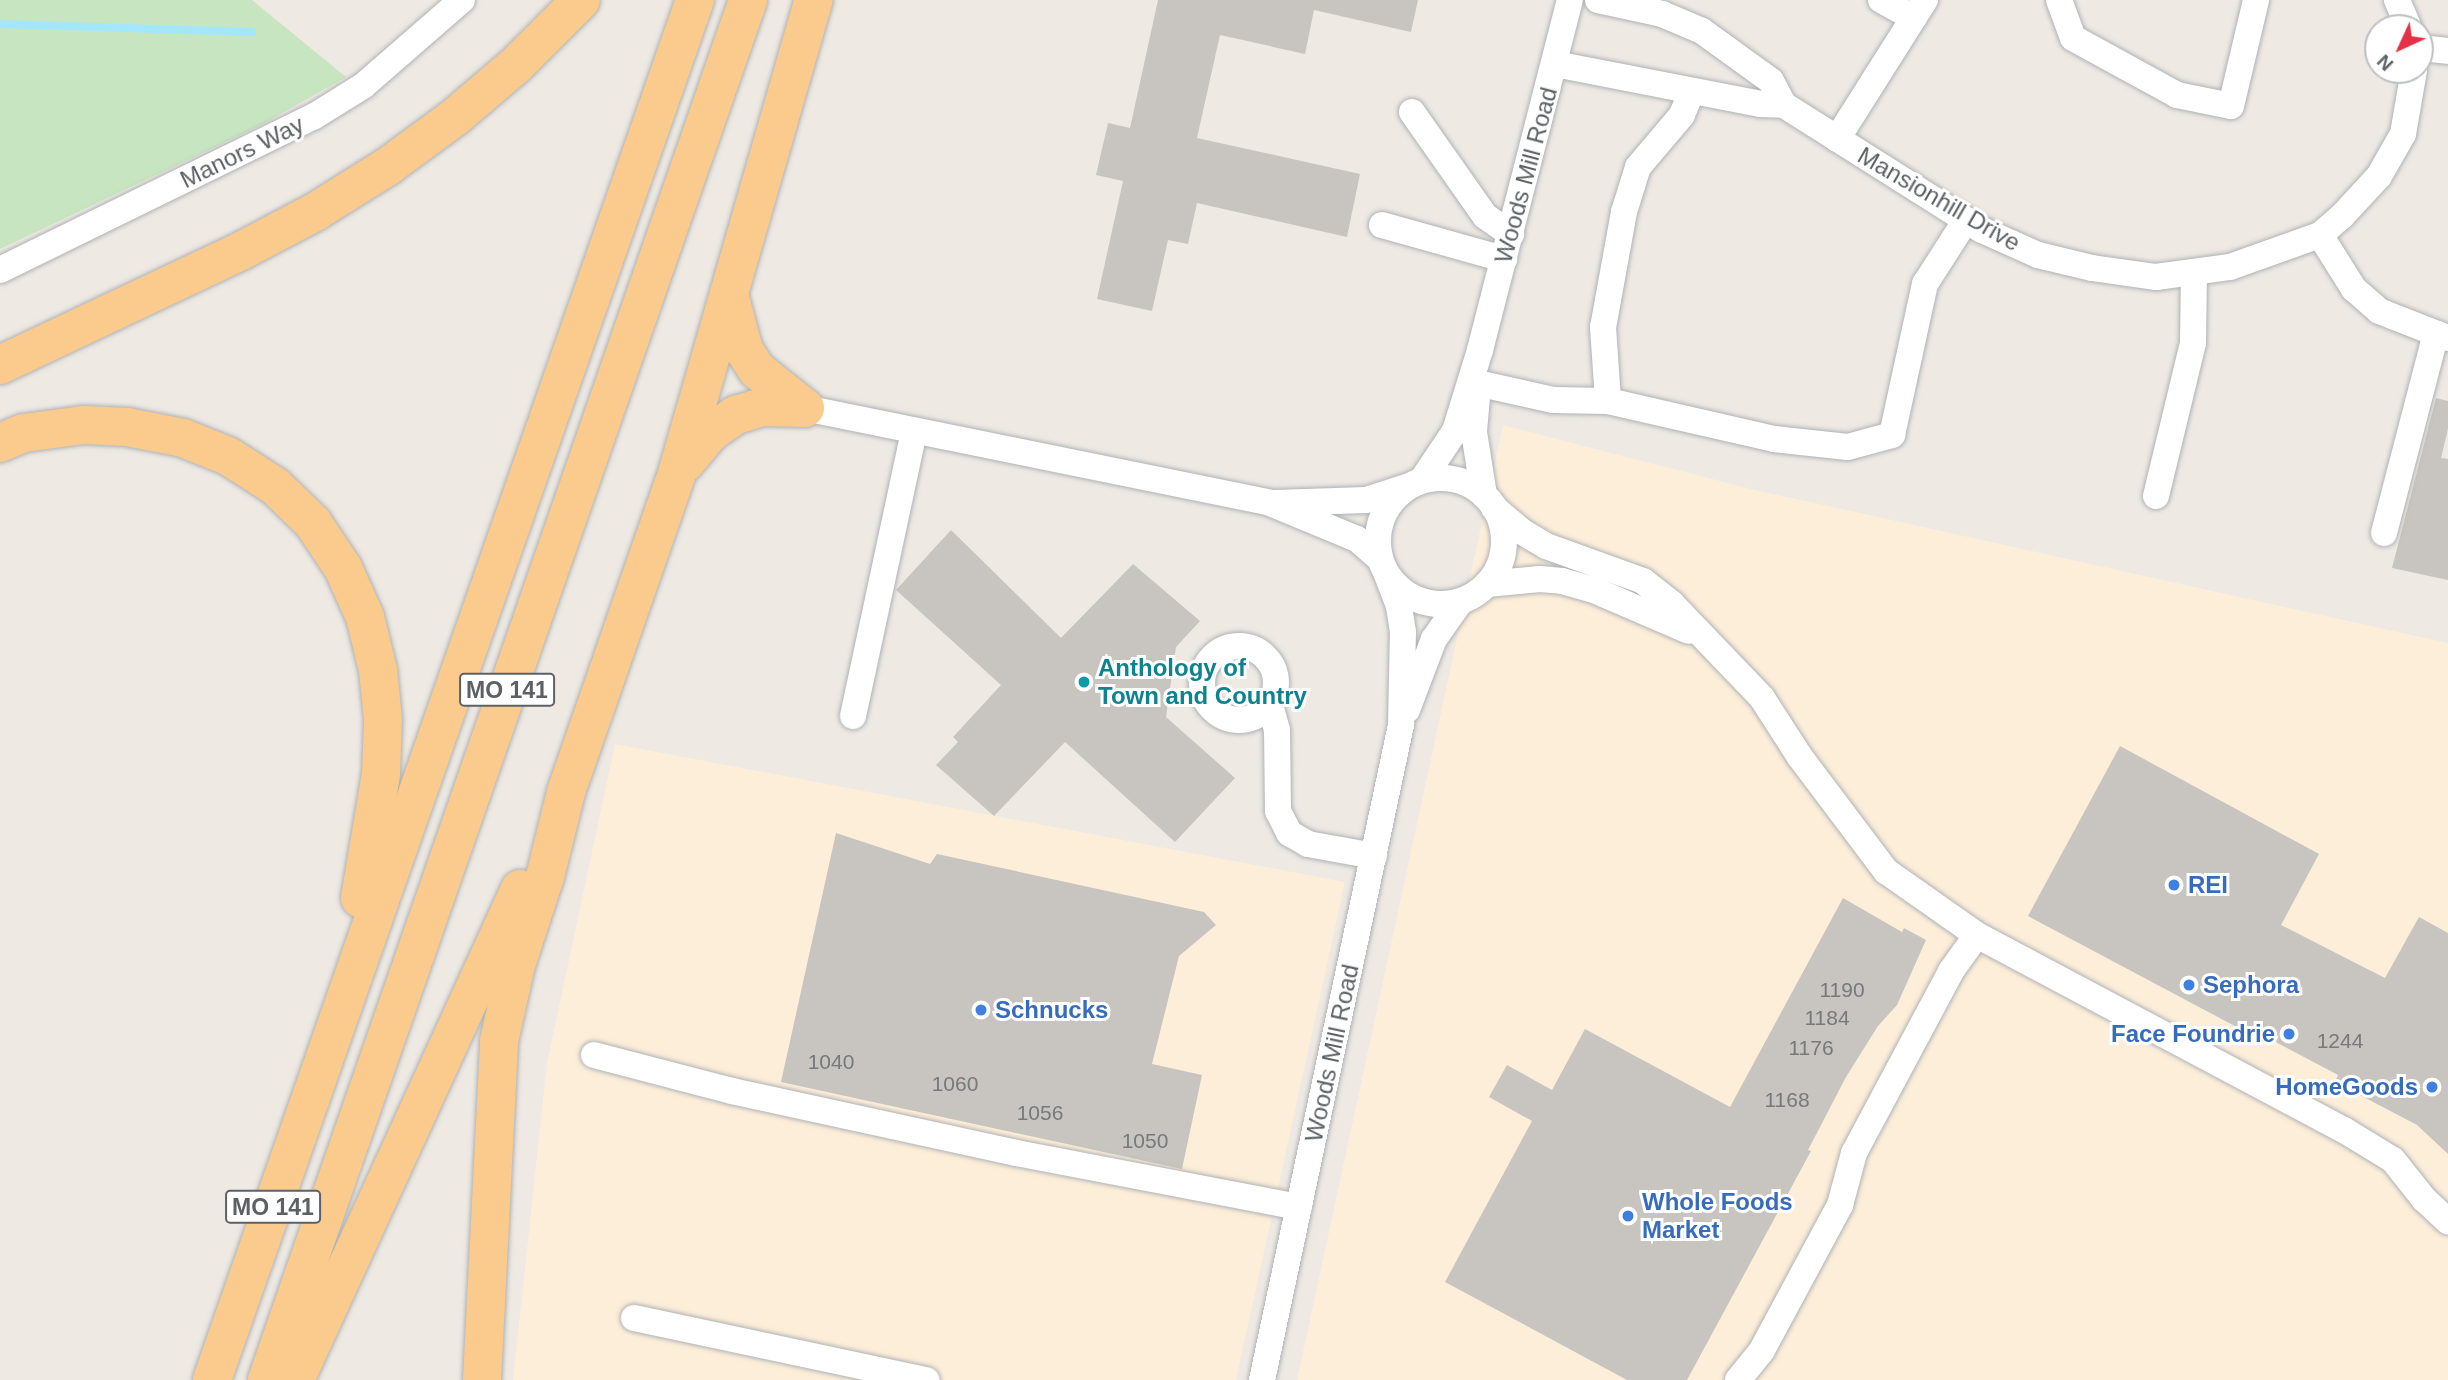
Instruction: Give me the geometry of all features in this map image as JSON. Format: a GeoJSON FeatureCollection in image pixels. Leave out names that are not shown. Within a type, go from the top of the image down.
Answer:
{"type":"FeatureCollection","features":[{"type":"Feature","properties":{"kind":"highway"},"geometry":{"type":"LineString","coordinates":[[0,365],[240,251],[315,212],[387,167],[455,117],[515,66],[581,0]]}},
{"type":"Feature","properties":{"kind":"highway","name":"MO 141"},"geometry":{"type":"LineString","coordinates":[[212,1380],[695,0]]}},
{"type":"Feature","properties":{"kind":"highway","name":"MO 141"},"geometry":{"type":"LineString","coordinates":[[267,1380],[748,0]]}},
{"type":"Feature","properties":{"kind":"highway"},"geometry":{"type":"LineString","coordinates":[[482,1380],[499,1041],[516,965],[545,877],[566,792],[678,470],[730,298],[814,0]]}},
{"type":"Feature","properties":{"kind":"highway"},"geometry":{"type":"LineString","coordinates":[[730,298],[744,350],[757,370],[805,408]]}},
{"type":"Feature","properties":{"kind":"highway"},"geometry":{"type":"LineString","coordinates":[[678,470],[710,433],[736,415],[763,407],[805,408]]}},
{"type":"Feature","properties":{"kind":"highway"},"geometry":{"type":"LineString","coordinates":[[0,443],[24,433],[83,425],[127,427],[183,438],[228,456],[275,486],[313,523],[343,568],[365,617],[378,670],[383,719],[381,774],[373,836],[333,1034]]}},
{"type":"Feature","properties":{"kind":"highway"},"geometry":{"type":"LineString","coordinates":[[295,1380],[447,1042],[566,792]]}},
{"type":"Feature","properties":{"kind":"street","name":"Manors Way"},"geometry":{"type":"LineString","coordinates":[[0,271],[313,117],[363,86],[462,0]]}},
{"type":"Feature","properties":{"kind":"street","name":"Woods Mill Road"},"geometry":{"type":"LineString","coordinates":[[1415,484],[1455,431],[1480,350],[1570,0]]}},
{"type":"Feature","properties":{"kind":"street","name":"Mansionhill Drive"},"geometry":{"type":"LineString","coordinates":[[1598,0],[1661,14],[1702,31],[1771,80],[1784,105]]}},
{"type":"Feature","properties":{"kind":"street"},"geometry":{"type":"LineString","coordinates":[[1837,139],[1922,5],[1881,0]]}},
{"type":"Feature","properties":{"kind":"street"},"geometry":{"type":"LineString","coordinates":[[2059,0],[2073,38],[2177,95],[2231,106],[2256,0]]}},
{"type":"Feature","properties":{"kind":"street","name":"Mansionhill Drive"},"geometry":{"type":"LineString","coordinates":[[1555,64],[1692,91],[1784,105],[1966,220],[2038,255],[2092,268],[2156,277],[2230,267],[2320,235],[2342,216],[2379,176],[2403,134],[2412,84]]}},
{"type":"Feature","properties":{"kind":"street"},"geometry":{"type":"LineString","coordinates":[[1608,401],[1603,327],[1624,212],[1638,167],[1682,115],[1692,91]]}},
{"type":"Feature","properties":{"kind":"street"},"geometry":{"type":"LineString","coordinates":[[1412,112],[1507,246]]}},
{"type":"Feature","properties":{"kind":"street"},"geometry":{"type":"LineString","coordinates":[[1478,383],[1553,400],[1608,401],[1774,439],[1848,447],[1892,435],[1924,285],[1966,220]]}},
{"type":"Feature","properties":{"kind":"street"},"geometry":{"type":"LineString","coordinates":[[1382,225],[1507,246]]}},
{"type":"Feature","properties":{"kind":"street"},"geometry":{"type":"LineString","coordinates":[[2320,235],[2354,289],[2379,311],[2442,336],[2384,533]]}},
{"type":"Feature","properties":{"kind":"street"},"geometry":{"type":"LineString","coordinates":[[2156,496],[2193,343],[2194,272]]}},
{"type":"Feature","properties":{"kind":"street","name":"Woods Mill Road"},"geometry":{"type":"LineString","coordinates":[[1480,350],[1474,432],[1489,501]]}},
{"type":"Feature","properties":{"kind":"street"},"geometry":{"type":"LineString","coordinates":[[805,408],[1270,503],[1357,539],[1384,567],[1398,587],[1419,600],[1443,604],[1460,602],[1487,584],[1497,571],[1504,539],[1489,501]]}},
{"type":"Feature","properties":{"kind":"street"},"geometry":{"type":"LineString","coordinates":[[853,716],[914,431]]}},
{"type":"Feature","properties":{"kind":"street"},"geometry":{"type":"LineString","coordinates":[[1270,503],[1366,500],[1415,484],[1455,479],[1489,501],[1521,531],[1546,546],[1643,581],[1672,604],[1762,698],[1800,757],[1886,871],[1977,935],[2344,1130],[2393,1160],[2424,1199],[2448,1221]]}},
{"type":"Feature","properties":{"kind":"street"},"geometry":{"type":"LineString","coordinates":[[1384,567],[1379,527],[1385,511],[1415,484]]}},
{"type":"Feature","properties":{"kind":"street","name":"Woods Mill Road"},"geometry":{"type":"LineString","coordinates":[[1384,567],[1399,606],[1404,632],[1401,725]]}},
{"type":"Feature","properties":{"kind":"street"},"geometry":{"type":"LineString","coordinates":[[1487,584],[1540,579],[1562,582],[1594,590],[1700,636]]}},
{"type":"Feature","properties":{"kind":"street","name":"Woods Mill Road"},"geometry":{"type":"LineString","coordinates":[[1261,1377],[1401,725],[1434,639],[1460,602]]}},
{"type":"Feature","properties":{"kind":"street"},"geometry":{"type":"LineString","coordinates":[[1270,704],[1278,730],[1278,811],[1289,833],[1308,844],[1374,856]]}},
{"type":"Feature","properties":{"kind":"street"},"geometry":{"type":"LineString","coordinates":[[1738,1380],[1762,1350],[1840,1205],[1854,1153],[1951,971],[1977,935]]}},
{"type":"Feature","properties":{"kind":"street"},"geometry":{"type":"LineString","coordinates":[[594,1055],[732,1091],[1016,1153],[1299,1207]]}},
{"type":"Feature","properties":{"kind":"street"},"geometry":{"type":"LineString","coordinates":[[635,1318],[833,1370],[926,1380]]}},
{"type":"Feature","properties":{"kind":"shaded area"},"geometry":{"type":"Polygon","coordinates":[[[1503,425],[1751,489],[2448,643],[2448,1380],[1297,1380],[1503,425]]]}},
{"type":"Feature","properties":{"kind":"shaded area"},"geometry":{"type":"Polygon","coordinates":[[[615,744],[1345,882],[1236,1380],[513,1380],[547,1063],[615,744]]]}},
{"type":"Feature","properties":{"kind":"green space"},"geometry":{"type":"Polygon","coordinates":[[[0,0],[252,0],[346,77],[259,126],[0,249],[0,0]]]}},
{"type":"Feature","properties":{"kind":"building"},"geometry":{"type":"Polygon","coordinates":[[[1158,0],[1418,0],[1411,32],[1314,10],[1305,54],[1220,35],[1197,138],[1360,174],[1347,237],[1197,203],[1188,244],[1168,240],[1152,311],[1097,299],[1123,181],[1096,175],[1108,123],[1130,128],[1158,0]]]}},
{"type":"Feature","properties":{"kind":"building"},"geometry":{"type":"Polygon","coordinates":[[[2436,398],[2448,401],[2448,429],[2441,458],[2448,459],[2448,580],[2392,568],[2436,398]]]}},
{"type":"Feature","properties":{"kind":"building","name":"Anthology of Town and Country"},"geometry":{"type":"Polygon","coordinates":[[[951,530],[1061,638],[1133,564],[1200,621],[1176,647],[1166,717],[1235,778],[1175,842],[1065,742],[994,816],[936,765],[958,742],[953,737],[1001,685],[896,590],[951,530]]]}},
{"type":"Feature","properties":{"kind":"building","name":"REI"},"geometry":{"type":"Polygon","coordinates":[[[2120,746],[2319,854],[2281,925],[2385,978],[2419,917],[2448,933],[2448,1154],[2417,1125],[2335,1082],[2338,1075],[2270,1039],[2261,1040],[2028,916],[2120,746]]]}},
{"type":"Feature","properties":{"kind":"building","name":"Schnucks"},"geometry":{"type":"Polygon","coordinates":[[[836,833],[930,864],[937,854],[1204,912],[1216,925],[1179,956],[1152,1064],[1202,1075],[1182,1169],[781,1082],[836,833]]]}},
{"type":"Feature","properties":{"kind":"building","name":"Whole Foods Market"},"geometry":{"type":"Polygon","coordinates":[[[1843,898],[1902,932],[1904,928],[1926,940],[1897,1005],[1878,1026],[1846,1077],[1808,1150],[1811,1151],[1687,1380],[1627,1380],[1445,1282],[1532,1121],[1489,1097],[1507,1065],[1552,1090],[1585,1029],[1730,1107],[1843,898]]]}},
{"type":"Feature","properties":{"kind":"waterway"},"geometry":{"type":"LineString","coordinates":[[0,24],[252,32]]}},
{"type":"Feature","properties":{"kind":"place","name":"Anthology of Town and Country"},"geometry":{"type":"Point","coordinates":[1084,682]}},
{"type":"Feature","properties":{"kind":"place","name":"REI"},"geometry":{"type":"Point","coordinates":[2174,885]}},
{"type":"Feature","properties":{"kind":"place","name":"Sephora"},"geometry":{"type":"Point","coordinates":[2189,985]}},
{"type":"Feature","properties":{"kind":"place","name":"Schnucks"},"geometry":{"type":"Point","coordinates":[981,1010]}},
{"type":"Feature","properties":{"kind":"place","name":"Face Foundrie"},"geometry":{"type":"Point","coordinates":[2289,1034]}},
{"type":"Feature","properties":{"kind":"place","name":"HomeGoods"},"geometry":{"type":"Point","coordinates":[2432,1087]}},
{"type":"Feature","properties":{"kind":"place","name":"Whole Foods Market"},"geometry":{"type":"Point","coordinates":[1628,1216]}}]}
